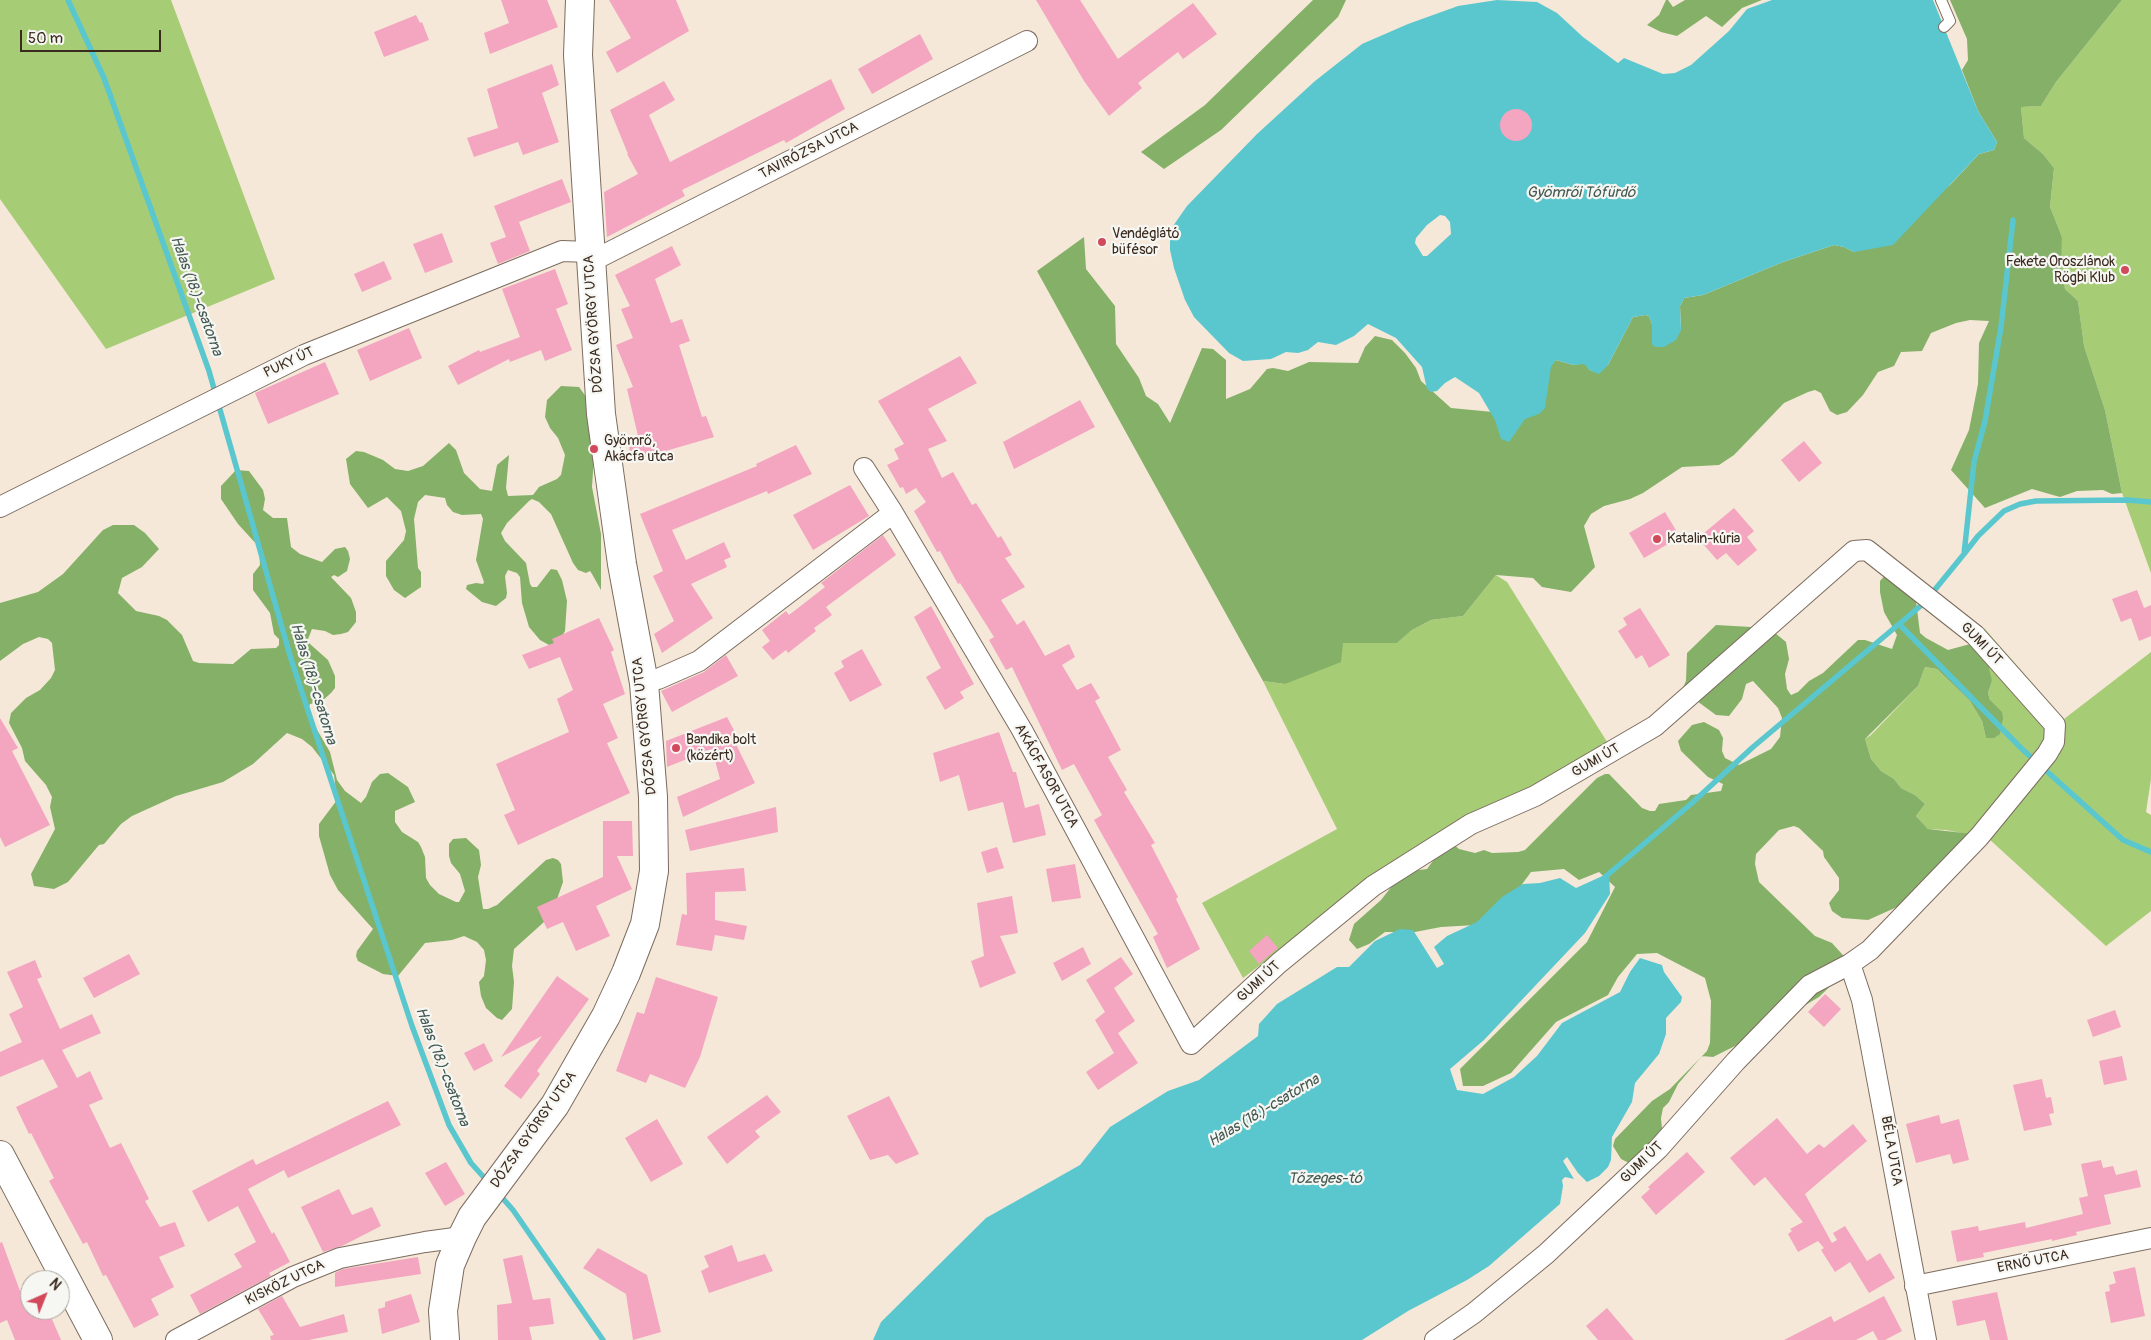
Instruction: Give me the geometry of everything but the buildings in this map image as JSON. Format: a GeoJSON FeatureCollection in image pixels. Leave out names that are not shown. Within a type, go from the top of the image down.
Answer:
{"type":"FeatureCollection","features":[{"type":"Feature","properties":{"kind":"main road","name":"DÓZSA GYÖRGY UTCA"},"geometry":{"type":"LineString","coordinates":[[445,1340],[443,1311],[450,1265],[467,1227],[499,1180],[555,1105],[606,1016],[626,973],[645,924],[654,871],[653,798],[644,683],[622,564],[601,414],[578,54],[580,0]]}},
{"type":"Feature","properties":{"kind":"main road"},"geometry":{"type":"LineString","coordinates":[[0,1155],[98,1340]]}},
{"type":"Feature","properties":{"kind":"street","name":"TAVIRÓZSA UTCA"},"geometry":{"type":"LineString","coordinates":[[590,257],[1027,41]]}},
{"type":"Feature","properties":{"kind":"street","name":"PUKY ÚT"},"geometry":{"type":"LineString","coordinates":[[0,507],[304,355],[562,251],[590,257]]}},
{"type":"Feature","properties":{"kind":"street","name":"AKÁCFASOR UTCA"},"geometry":{"type":"LineString","coordinates":[[864,468],[893,513],[1022,730],[1191,1044]]}},
{"type":"Feature","properties":{"kind":"street"},"geometry":{"type":"LineString","coordinates":[[644,683],[658,680],[699,661],[893,513]]}},
{"type":"Feature","properties":{"kind":"street","name":"GUMI ÚT"},"geometry":{"type":"LineString","coordinates":[[1191,1044],[1279,963],[1373,886],[1471,824],[1535,796],[1655,726],[1854,551],[1867,550],[1975,635],[2055,726],[2054,742],[2047,754],[1979,837],[1870,950],[1850,964],[1810,985],[1736,1061],[1658,1150],[1546,1254],[1474,1313],[1435,1340]]}},
{"type":"Feature","properties":{"kind":"street","name":"BÉLA UTCA"},"geometry":{"type":"LineString","coordinates":[[1850,964],[1862,1000],[1869,1033],[1926,1340]]}},
{"type":"Feature","properties":{"kind":"street","name":"KISKÖZ UTCA"},"geometry":{"type":"LineString","coordinates":[[176,1340],[293,1277],[340,1258],[425,1242],[467,1227]]}},
{"type":"Feature","properties":{"kind":"street","name":"ERNŐ UTCA"},"geometry":{"type":"LineString","coordinates":[[1915,1286],[2151,1238]]}},
{"type":"Feature","properties":{"kind":"lane"},"geometry":{"type":"LineString","coordinates":[[1941,0],[1950,21],[1944,27]]}},
{"type":"Feature","properties":{"kind":"green space"},"geometry":{"type":"Polygon","coordinates":[[[0,0],[171,0],[275,279],[106,349],[0,199],[0,0]]]}},
{"type":"Feature","properties":{"kind":"green space"},"geometry":{"type":"Polygon","coordinates":[[[1313,0],[1346,0],[1338,17],[1221,130],[1164,169],[1141,152],[1205,105],[1313,0]]]}},
{"type":"Feature","properties":{"kind":"green space"},"geometry":{"type":"Polygon","coordinates":[[[1666,0],[1673,7],[1685,0],[1762,0],[1742,8],[1722,27],[1706,16],[1677,36],[1661,32],[1647,25],[1659,15],[1666,0]]]}},
{"type":"Feature","properties":{"kind":"green space"},"geometry":{"type":"Polygon","coordinates":[[[1950,0],[2122,0],[2056,82],[2041,106],[2021,107],[2024,138],[2043,154],[2054,168],[2050,207],[2062,237],[2061,268],[2065,289],[2078,301],[2084,346],[2105,410],[2122,493],[2112,494],[2103,490],[2077,491],[2060,497],[2032,489],[1985,508],[1951,470],[1969,430],[1978,384],[1979,343],[1989,321],[1970,320],[1956,323],[1931,333],[1922,351],[1901,352],[1894,366],[1878,372],[1863,395],[1847,412],[1837,415],[1830,411],[1821,393],[1815,390],[1808,392],[1784,403],[1734,455],[1719,465],[1682,467],[1643,493],[1630,499],[1604,506],[1591,514],[1584,526],[1595,567],[1571,592],[1542,587],[1533,578],[1496,575],[1463,616],[1431,620],[1412,630],[1397,643],[1343,643],[1341,662],[1285,684],[1263,681],[1037,271],[1084,237],[1086,269],[1115,306],[1116,344],[1139,378],[1146,396],[1158,404],[1170,423],[1202,348],[1213,349],[1226,360],[1226,399],[1250,389],[1267,369],[1273,368],[1288,371],[1309,362],[1358,363],[1365,347],[1375,336],[1392,340],[1416,368],[1421,381],[1451,408],[1493,412],[1556,360],[1573,365],[1584,363],[1591,371],[1608,365],[1633,317],[1649,316],[1652,324],[1652,344],[1681,330],[1680,306],[1684,298],[1703,295],[1783,262],[1834,245],[1854,252],[1950,185],[1979,154],[1994,150],[1997,142],[1978,111],[1962,70],[1968,60],[1967,39],[1950,0]]]}},
{"type":"Feature","properties":{"kind":"green space"},"geometry":{"type":"Polygon","coordinates":[[[2122,0],[2151,0],[2151,573],[2122,493],[2105,410],[2084,346],[2078,301],[2065,289],[2060,268],[2062,237],[2050,207],[2054,168],[2043,154],[2024,138],[2021,107],[2041,106],[2056,82],[2122,0]]]}},
{"type":"Feature","properties":{"kind":"green space"},"geometry":{"type":"Polygon","coordinates":[[[561,386],[579,387],[587,398],[594,457],[592,487],[601,534],[601,590],[590,571],[586,573],[578,570],[573,563],[551,514],[539,502],[532,499],[529,501],[507,523],[501,533],[505,541],[526,563],[532,587],[537,587],[551,569],[557,570],[562,580],[567,601],[565,631],[559,641],[549,645],[540,640],[529,627],[522,603],[520,577],[517,573],[508,570],[505,576],[506,598],[496,606],[482,602],[466,589],[467,585],[483,584],[484,582],[476,560],[483,519],[481,514],[462,515],[453,512],[447,505],[445,498],[425,495],[418,502],[414,519],[418,568],[421,572],[421,587],[405,598],[394,590],[386,576],[386,561],[404,540],[406,531],[401,511],[387,497],[368,508],[350,484],[346,459],[356,451],[364,452],[383,460],[395,469],[408,471],[423,466],[449,443],[456,450],[464,473],[480,489],[492,491],[497,465],[509,455],[506,488],[508,496],[533,495],[539,487],[557,479],[561,475],[565,455],[558,438],[550,428],[545,417],[547,400],[561,386]]]}},
{"type":"Feature","properties":{"kind":"green space"},"geometry":{"type":"Polygon","coordinates":[[[236,470],[249,471],[263,490],[265,499],[263,510],[273,518],[287,518],[291,547],[300,554],[322,562],[335,549],[345,547],[348,551],[350,559],[347,571],[338,577],[334,575],[331,577],[351,598],[356,612],[356,622],[348,632],[341,634],[333,635],[325,631],[312,629],[308,639],[310,644],[328,660],[335,676],[335,688],[321,702],[310,704],[308,710],[313,723],[330,752],[337,780],[345,791],[361,803],[366,797],[372,782],[380,774],[388,773],[408,787],[415,802],[395,811],[395,822],[402,832],[418,842],[421,847],[425,857],[426,878],[430,885],[439,894],[456,902],[459,902],[465,891],[460,874],[451,863],[449,856],[449,844],[453,839],[466,838],[479,850],[481,865],[478,877],[483,909],[497,905],[546,860],[553,858],[561,864],[563,882],[555,905],[544,922],[514,949],[512,1009],[502,1020],[486,1008],[481,996],[479,982],[484,976],[486,960],[484,950],[477,942],[464,936],[452,940],[425,943],[398,976],[383,974],[358,961],[357,951],[373,929],[338,890],[330,875],[319,836],[319,824],[337,800],[334,775],[312,747],[302,739],[287,733],[253,764],[223,782],[176,796],[132,816],[121,824],[104,844],[99,845],[68,882],[54,889],[34,886],[31,874],[55,829],[50,807],[52,797],[46,785],[25,761],[22,748],[9,723],[11,713],[26,698],[40,690],[51,678],[55,670],[52,643],[48,639],[39,637],[23,644],[0,661],[0,603],[38,592],[63,574],[103,530],[113,525],[134,525],[145,533],[159,549],[142,567],[122,578],[118,593],[136,611],[159,616],[167,620],[182,635],[193,661],[199,663],[233,664],[251,649],[276,648],[279,645],[279,639],[274,634],[270,613],[253,590],[253,574],[260,565],[259,547],[238,524],[221,499],[221,486],[236,470]]]}},
{"type":"Feature","properties":{"kind":"green space"},"geometry":{"type":"Polygon","coordinates":[[[1888,572],[1916,601],[1920,633],[1948,650],[1970,644],[1987,660],[1992,681],[1988,693],[1990,700],[2002,712],[2003,718],[2000,734],[1994,738],[1986,738],[1982,721],[1970,701],[1937,669],[1925,667],[1918,686],[1865,739],[1871,759],[1881,771],[1894,779],[1901,788],[1915,795],[1925,804],[1916,816],[1928,829],[1973,834],[1897,907],[1868,920],[1842,918],[1832,911],[1829,903],[1839,890],[1839,878],[1824,857],[1823,851],[1799,828],[1794,826],[1779,830],[1756,854],[1755,864],[1759,882],[1815,936],[1832,943],[1850,963],[1846,971],[1819,997],[1739,1044],[1713,1057],[1702,1056],[1707,1051],[1710,1043],[1711,1001],[1705,978],[1657,953],[1637,954],[1618,977],[1608,995],[1556,1022],[1511,1073],[1483,1086],[1463,1086],[1460,1069],[1587,942],[1615,887],[1599,872],[1579,880],[1564,869],[1531,872],[1493,924],[1441,927],[1415,932],[1385,932],[1369,944],[1357,949],[1349,940],[1354,924],[1381,900],[1403,872],[1427,869],[1441,850],[1451,842],[1459,849],[1475,853],[1484,850],[1492,853],[1525,850],[1597,778],[1605,774],[1609,774],[1642,808],[1650,811],[1655,811],[1659,804],[1686,800],[1691,795],[1721,791],[1723,784],[1708,777],[1681,751],[1678,741],[1692,725],[1704,722],[1719,730],[1723,738],[1722,751],[1725,758],[1739,765],[1771,749],[1780,737],[1782,718],[1778,708],[1753,681],[1746,684],[1742,699],[1729,716],[1716,715],[1682,690],[1686,681],[1687,653],[1716,625],[1769,628],[1786,642],[1789,659],[1785,674],[1787,689],[1791,695],[1823,673],[1858,640],[1865,640],[1892,649],[1897,635],[1884,612],[1880,592],[1880,581],[1888,572]]]}},
{"type":"Feature","properties":{"kind":"green space"},"geometry":{"type":"Polygon","coordinates":[[[1496,575],[1507,582],[1609,745],[1367,885],[1243,978],[1202,903],[1337,829],[1263,681],[1285,684],[1343,643],[1397,643],[1412,630],[1431,620],[1463,616],[1496,575]]]}},
{"type":"Feature","properties":{"kind":"green space"},"geometry":{"type":"Polygon","coordinates":[[[1984,628],[2064,719],[2151,652],[2151,779],[2146,812],[2151,815],[2151,911],[2106,946],[1988,838],[1946,830],[1928,829],[1916,816],[1925,804],[1915,795],[1901,788],[1894,779],[1881,771],[1871,759],[1865,739],[1918,686],[1925,667],[1937,669],[1970,701],[1982,721],[1986,738],[1990,700],[1988,693],[1992,681],[1970,644],[1984,628]]]}},
{"type":"Feature","properties":{"kind":"green space"},"geometry":{"type":"Polygon","coordinates":[[[1701,1057],[1678,1084],[1669,1102],[1663,1108],[1661,1118],[1662,1129],[1650,1156],[1629,1163],[1621,1159],[1613,1146],[1615,1139],[1652,1101],[1670,1089],[1701,1057]]]}},
{"type":"Feature","properties":{"kind":"water","name":"Gyömrői Tófürdő"},"geometry":{"type":"Polygon","coordinates":[[[1497,0],[1537,2],[1557,13],[1583,37],[1618,63],[1624,58],[1663,74],[1675,73],[1691,65],[1729,31],[1747,9],[1772,0],[1933,0],[1978,111],[1997,142],[1994,150],[1979,154],[1893,245],[1854,252],[1834,245],[1783,262],[1703,295],[1684,298],[1680,306],[1681,330],[1676,340],[1664,347],[1655,347],[1652,344],[1652,324],[1649,316],[1633,317],[1608,365],[1599,374],[1591,371],[1584,364],[1573,365],[1556,360],[1551,367],[1545,408],[1539,414],[1525,419],[1509,442],[1501,439],[1495,420],[1479,393],[1455,377],[1437,391],[1431,392],[1427,389],[1422,367],[1396,338],[1368,324],[1354,336],[1336,345],[1318,342],[1308,350],[1298,353],[1286,352],[1271,359],[1243,361],[1229,353],[1194,317],[1185,300],[1170,250],[1170,236],[1173,226],[1187,206],[1257,134],[1315,81],[1362,44],[1408,24],[1458,6],[1497,0]],[[1440,215],[1427,225],[1416,238],[1415,243],[1423,256],[1427,256],[1451,234],[1450,222],[1445,216],[1440,215]]]}},
{"type":"Feature","properties":{"kind":"water","name":"Tőzeges-tó"},"geometry":{"type":"Polygon","coordinates":[[[1609,873],[1610,894],[1585,933],[1484,1040],[1450,1069],[1457,1090],[1483,1094],[1514,1077],[1537,1056],[1562,1023],[1620,992],[1630,972],[1640,958],[1662,965],[1664,972],[1682,997],[1681,1002],[1666,1018],[1666,1034],[1659,1054],[1635,1083],[1632,1102],[1612,1137],[1611,1160],[1608,1167],[1599,1176],[1587,1182],[1567,1157],[1563,1161],[1574,1179],[1565,1177],[1562,1180],[1560,1204],[1489,1266],[1467,1280],[1408,1311],[1362,1340],[873,1340],[881,1322],[986,1218],[1080,1165],[1110,1127],[1168,1091],[1199,1080],[1258,1036],[1259,1024],[1277,1004],[1337,967],[1349,967],[1375,941],[1400,929],[1413,930],[1437,968],[1444,964],[1434,947],[1447,936],[1477,922],[1502,897],[1523,884],[1540,883],[1560,878],[1576,888],[1609,873]]]}},
{"type":"Feature","properties":{"kind":"waterway","name":"Halas (18.)-csatorna"},"geometry":{"type":"LineString","coordinates":[[68,0],[104,78],[209,371],[291,659],[412,1026],[449,1125],[471,1163],[489,1183]]}},
{"type":"Feature","properties":{"kind":"waterway"},"geometry":{"type":"LineString","coordinates":[[1605,877],[1692,803],[1753,747],[1924,603],[1964,554],[1974,462],[1985,421],[2001,327],[2013,220]]}},
{"type":"Feature","properties":{"kind":"waterway"},"geometry":{"type":"LineString","coordinates":[[1964,554],[1978,536],[2004,511],[2020,504],[2036,501],[2128,500],[2151,502]]}},
{"type":"Feature","properties":{"kind":"waterway"},"geometry":{"type":"LineString","coordinates":[[1899,624],[2021,748],[2123,840],[2151,852]]}},
{"type":"Feature","properties":{"kind":"waterway","name":"Halas (18.)-csatorna"},"geometry":{"type":"LineString","coordinates":[[498,1193],[513,1210],[603,1340]]}},
{"type":"Feature","properties":{"kind":"place","name":"Vendéglátó büfésor"},"geometry":{"type":"Point","coordinates":[1102,242]}},
{"type":"Feature","properties":{"kind":"place","name":"Fekete Oroszlánok Rögbi Klub"},"geometry":{"type":"Point","coordinates":[2125,270]}},
{"type":"Feature","properties":{"kind":"place","name":"Gyömrő, Akácfa utca"},"geometry":{"type":"Point","coordinates":[594,449]}},
{"type":"Feature","properties":{"kind":"place","name":"Katalin-kúria"},"geometry":{"type":"Point","coordinates":[1657,539]}},
{"type":"Feature","properties":{"kind":"place","name":"Bandika bolt (közért)"},"geometry":{"type":"Point","coordinates":[676,748]}}]}
